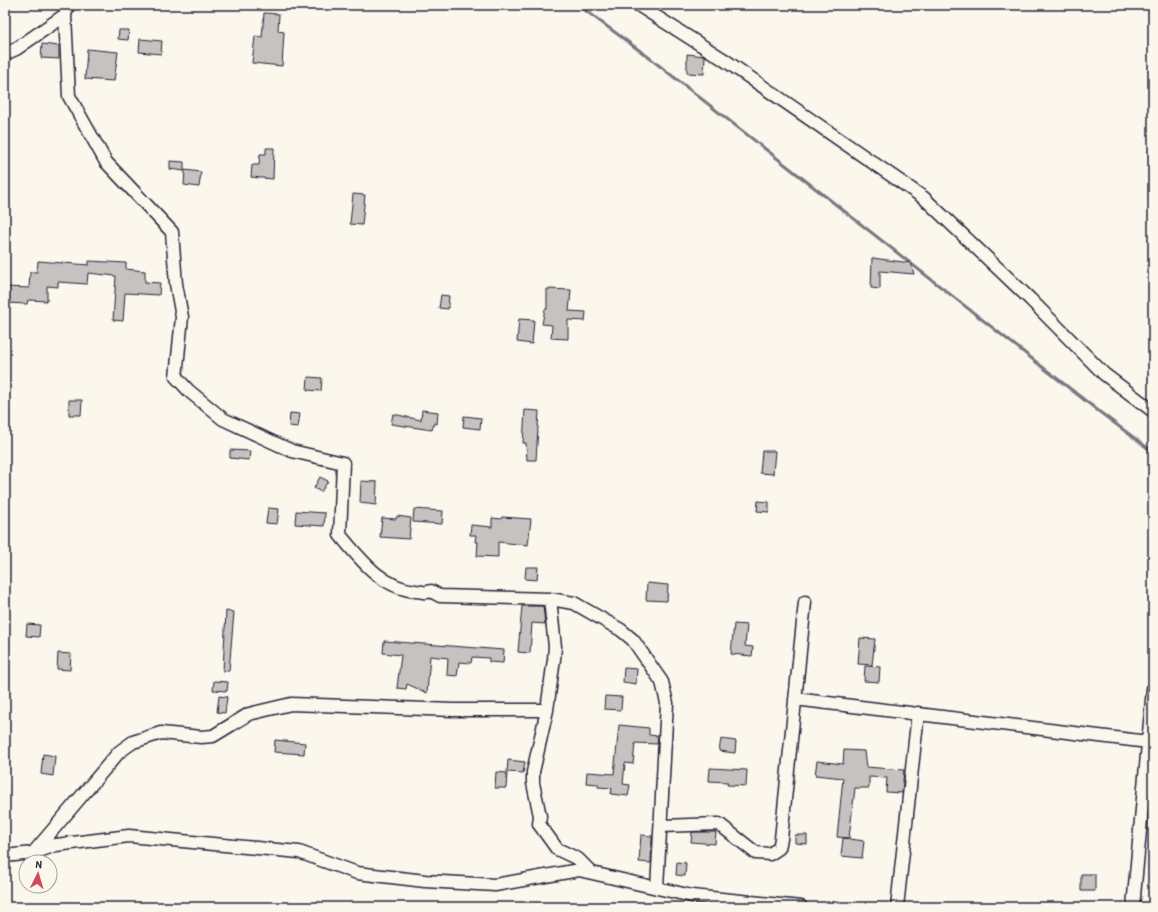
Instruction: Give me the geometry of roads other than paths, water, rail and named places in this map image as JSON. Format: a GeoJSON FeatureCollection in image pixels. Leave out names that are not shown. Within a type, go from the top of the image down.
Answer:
{"type":"FeatureCollection","features":[{"type":"Feature","properties":{"kind":"street"},"geometry":{"type":"LineString","coordinates":[[638,5],[723,60],[924,198],[1030,299],[1104,374],[1153,410]]}},
{"type":"Feature","properties":{"kind":"street"},"geometry":{"type":"LineString","coordinates":[[5,54],[16,49],[66,10]]}},
{"type":"Feature","properties":{"kind":"street"},"geometry":{"type":"LineString","coordinates":[[66,10],[69,96],[106,162],[172,232],[176,284],[182,318],[176,377],[189,391],[223,419],[292,451],[343,463],[340,534],[365,565],[388,582],[425,594],[431,592],[440,596],[550,599],[574,603],[621,630],[633,640],[662,682],[667,703],[656,888]]}},
{"type":"Feature","properties":{"kind":"street"},"geometry":{"type":"LineString","coordinates":[[550,599],[555,647],[547,710],[533,772],[533,789],[540,816],[539,824],[557,849],[578,859],[591,872]]}},
{"type":"Feature","properties":{"kind":"street"},"geometry":{"type":"LineString","coordinates":[[660,826],[719,824],[756,853],[770,854],[779,848],[805,602]]}},
{"type":"Feature","properties":{"kind":"street"},"geometry":{"type":"LineString","coordinates":[[1133,907],[1153,689]]}},
{"type":"Feature","properties":{"kind":"street"},"geometry":{"type":"LineString","coordinates":[[795,699],[1148,742]]}},
{"type":"Feature","properties":{"kind":"street"},"geometry":{"type":"LineString","coordinates":[[33,853],[119,752],[133,742],[150,735],[161,733],[201,737],[213,736],[249,714],[291,704],[452,710],[547,710]]}},
{"type":"Feature","properties":{"kind":"street"},"geometry":{"type":"LineString","coordinates":[[897,907],[918,714]]}},
{"type":"Feature","properties":{"kind":"street"},"geometry":{"type":"LineString","coordinates":[[5,856],[33,853],[56,845],[129,836],[299,852],[357,873],[425,881],[495,884],[579,870],[692,896],[801,907]]}},
{"type":"Feature","properties":{"kind":"waterway"},"geometry":{"type":"LineString","coordinates":[[578,5],[647,56],[1101,413],[1153,452]]}}]}
